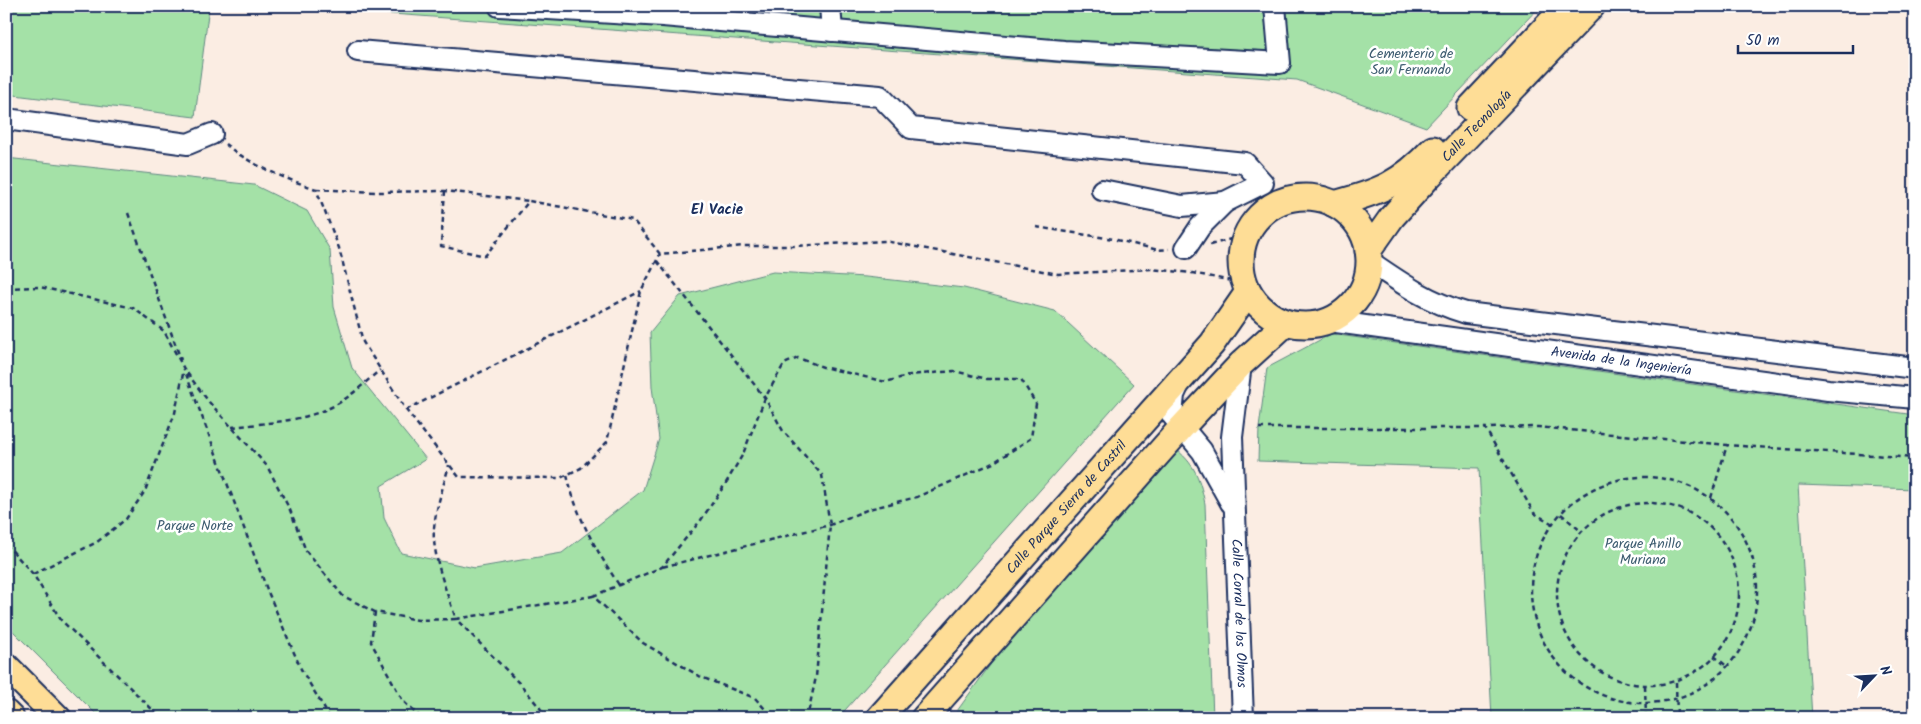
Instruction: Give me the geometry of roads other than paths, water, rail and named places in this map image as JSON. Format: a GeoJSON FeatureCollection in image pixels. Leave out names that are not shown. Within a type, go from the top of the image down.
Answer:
{"type":"FeatureCollection","features":[{"type":"Feature","properties":{"kind":"main road","name":"Calle Tecnología"},"geometry":{"type":"LineString","coordinates":[[1334,204],[1375,193],[1412,170],[1566,6]]}},
{"type":"Feature","properties":{"kind":"main road","name":"Calle Tecnología"},"geometry":{"type":"LineString","coordinates":[[1368,256],[1392,217],[1592,6]]}},
{"type":"Feature","properties":{"kind":"main road"},"geometry":{"type":"LineString","coordinates":[[1300,196],[1334,204],[1357,223],[1368,256],[1364,286],[1350,307],[1329,321],[1307,326],[1286,323],[1264,311],[1246,288],[1240,257],[1245,235],[1267,208],[1300,196]]}},
{"type":"Feature","properties":{"kind":"main road","name":"Calle Parque Sierra de Castril"},"geometry":{"type":"LineString","coordinates":[[879,718],[1212,344],[1246,288]]}},
{"type":"Feature","properties":{"kind":"main road"},"geometry":{"type":"LineString","coordinates":[[924,718],[1181,428],[1241,364],[1286,323]]}},
{"type":"Feature","properties":{"kind":"main road"},"geometry":{"type":"LineString","coordinates":[[6,666],[58,718]]}},
{"type":"Feature","properties":{"kind":"main road"},"geometry":{"type":"LineString","coordinates":[[6,713],[11,718]]}},
{"type":"Feature","properties":{"kind":"street"},"geometry":{"type":"LineString","coordinates":[[499,6],[663,11],[832,31],[1064,51],[1280,63],[1275,6]]}},
{"type":"Feature","properties":{"kind":"street"},"geometry":{"type":"LineString","coordinates":[[830,6],[832,31]]}},
{"type":"Feature","properties":{"kind":"street"},"geometry":{"type":"LineString","coordinates":[[358,51],[880,96],[911,128],[1245,163],[1263,183],[1225,202],[1200,227],[1186,248]]}},
{"type":"Feature","properties":{"kind":"street"},"geometry":{"type":"LineString","coordinates":[[6,119],[188,144],[212,134]]}},
{"type":"Feature","properties":{"kind":"street"},"geometry":{"type":"LineString","coordinates":[[1102,190],[1182,206],[1225,202]]}},
{"type":"Feature","properties":{"kind":"street","name":"Avenida de la Ingeniería"},"geometry":{"type":"LineString","coordinates":[[1368,256],[1410,289],[1439,305],[1466,313],[1915,368]]}},
{"type":"Feature","properties":{"kind":"street","name":"Avenida de la Ingeniería"},"geometry":{"type":"LineString","coordinates":[[1329,321],[1828,390],[1915,398]]}},
{"type":"Feature","properties":{"kind":"street","name":"Calle Corral de los Olmos"},"geometry":{"type":"LineString","coordinates":[[1241,364],[1232,437],[1243,718]]}},
{"type":"Feature","properties":{"kind":"street"},"geometry":{"type":"LineString","coordinates":[[1183,376],[1174,395],[1172,415],[1202,451],[1220,480],[1234,510]]}},
{"type":"Feature","properties":{"kind":"district","name":"El Vacie"},"geometry":{"type":"Point","coordinates":[717,210]}},
{"type":"Feature","properties":{"kind":"park label","name":"Cementerio de San Fernando"},"geometry":{"type":"Point","coordinates":[1411,62]}},
{"type":"Feature","properties":{"kind":"park label","name":"Parque Norte"},"geometry":{"type":"Point","coordinates":[195,526]}},
{"type":"Feature","properties":{"kind":"park label","name":"Parque Anillo Muriana"},"geometry":{"type":"Point","coordinates":[1643,552]}}]}
